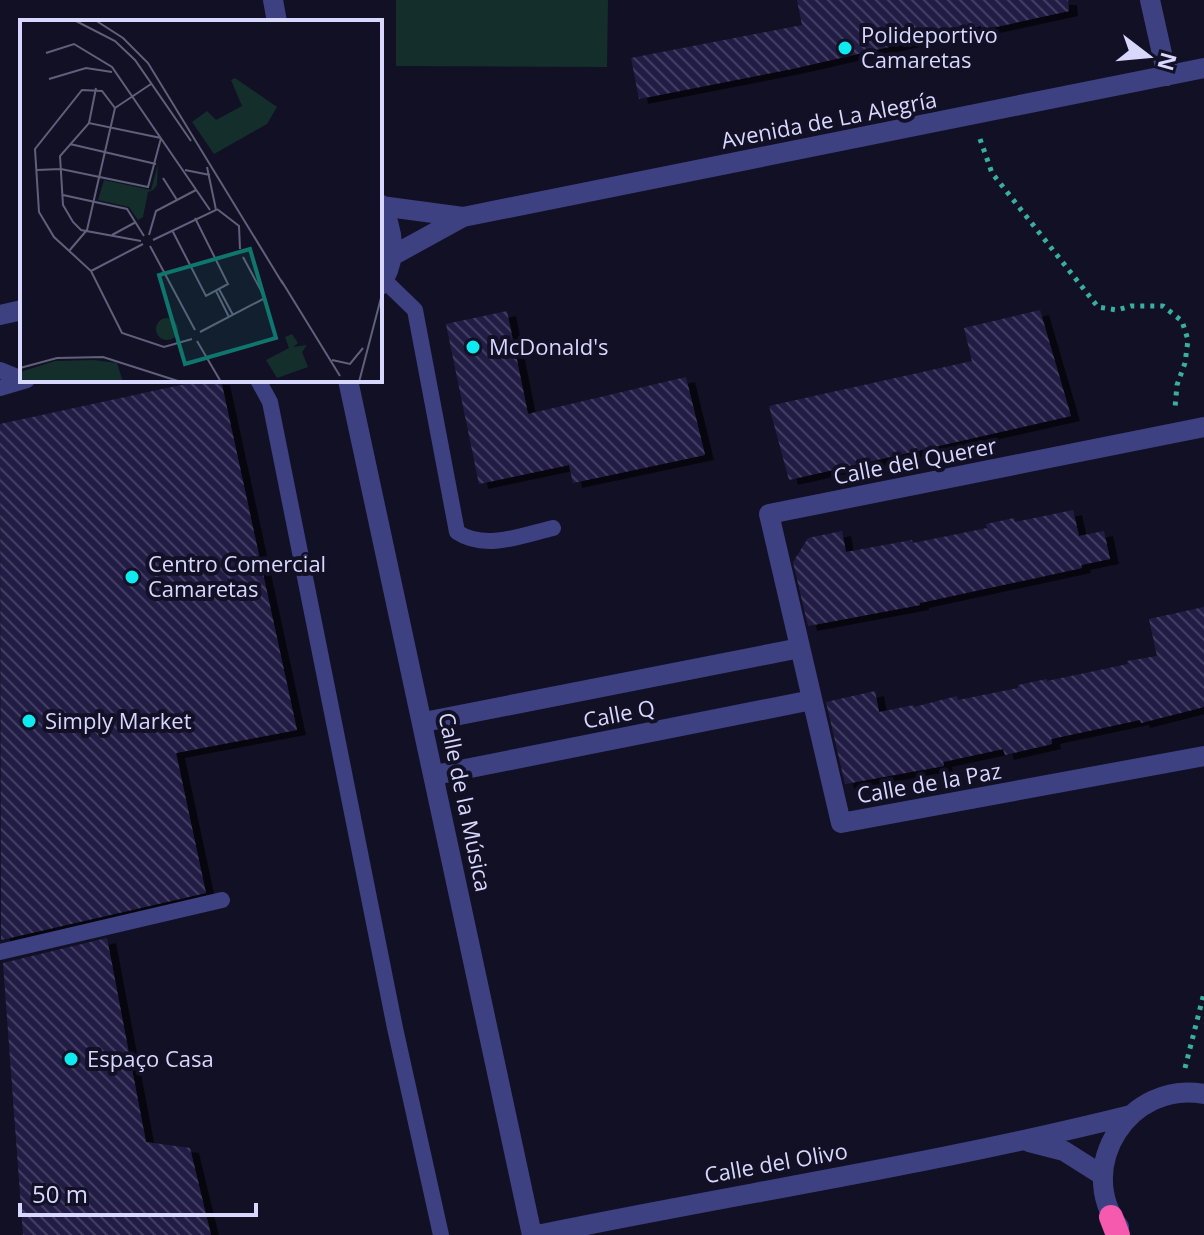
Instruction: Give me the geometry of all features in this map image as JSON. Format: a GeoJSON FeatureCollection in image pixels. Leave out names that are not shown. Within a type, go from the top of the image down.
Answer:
{"type":"FeatureCollection","features":[{"type":"Feature","properties":{"kind":"street"},"geometry":{"type":"LineString","coordinates":[[273,0],[277,20]]}},
{"type":"Feature","properties":{"kind":"street"},"geometry":{"type":"LineString","coordinates":[[1150,0],[1167,76]]}},
{"type":"Feature","properties":{"kind":"street","name":"Avenida de La Alegría"},"geometry":{"type":"LineString","coordinates":[[392,256],[463,217],[1204,68]]}},
{"type":"Feature","properties":{"kind":"street","name":"Avenida de La Alegría"},"geometry":{"type":"LineString","coordinates":[[382,205],[463,217]]}},
{"type":"Feature","properties":{"kind":"street"},"geometry":{"type":"LineString","coordinates":[[382,208],[391,230],[392,256],[382,283]]}},
{"type":"Feature","properties":{"kind":"street"},"geometry":{"type":"LineString","coordinates":[[0,315],[20,310]]}},
{"type":"Feature","properties":{"kind":"street","name":"Calle de la Música"},"geometry":{"type":"LineString","coordinates":[[348,382],[535,1235]]}},
{"type":"Feature","properties":{"kind":"street","name":"Calle del Querer"},"geometry":{"type":"LineString","coordinates":[[800,648],[769,514],[1204,427]]}},
{"type":"Feature","properties":{"kind":"street","name":"Calle Q"},"geometry":{"type":"LineString","coordinates":[[424,722],[800,648]]}},
{"type":"Feature","properties":{"kind":"street","name":"Calle de la Paz"},"geometry":{"type":"LineString","coordinates":[[800,648],[841,823],[1204,756]]}},
{"type":"Feature","properties":{"kind":"street","name":"Calle Q"},"geometry":{"type":"LineString","coordinates":[[435,775],[812,700]]}},
{"type":"Feature","properties":{"kind":"street"},"geometry":{"type":"LineString","coordinates":[[1118,1229],[1104,1196],[1102,1175],[1105,1153],[1118,1128],[1138,1108],[1163,1095],[1179,1092],[1204,1094]]}},
{"type":"Feature","properties":{"kind":"street","name":"Calle del Olivo"},"geometry":{"type":"LineString","coordinates":[[535,1235],[1025,1141],[1131,1115]]}},
{"type":"Feature","properties":{"kind":"street","name":"Calle del Olivo"},"geometry":{"type":"LineString","coordinates":[[1025,1141],[1064,1151],[1102,1175]]}},
{"type":"Feature","properties":{"kind":"lane"},"geometry":{"type":"LineString","coordinates":[[382,283],[415,310],[457,532],[469,541],[497,541],[553,528]]}},
{"type":"Feature","properties":{"kind":"lane"},"geometry":{"type":"LineString","coordinates":[[0,370],[20,377]]}},
{"type":"Feature","properties":{"kind":"lane"},"geometry":{"type":"LineString","coordinates":[[0,388],[20,382]]}},
{"type":"Feature","properties":{"kind":"lane"},"geometry":{"type":"LineString","coordinates":[[259,382],[270,402],[395,1028],[441,1235]]}},
{"type":"Feature","properties":{"kind":"lane"},"geometry":{"type":"LineString","coordinates":[[0,952],[222,900]]}},
{"type":"Feature","properties":{"kind":"path"},"geometry":{"type":"LineString","coordinates":[[972,115],[992,173],[1098,307],[1117,310],[1131,306],[1163,306],[1182,321],[1188,340],[1185,363],[1177,385],[1174,433]]}},
{"type":"Feature","properties":{"kind":"path"},"geometry":{"type":"LineString","coordinates":[[1179,1092],[1204,993]]}},
{"type":"Feature","properties":{"kind":"green space"},"geometry":{"type":"Polygon","coordinates":[[[396,0],[608,0],[607,67],[396,66],[396,0]]]}},
{"type":"Feature","properties":{"kind":"building"},"geometry":{"type":"Polygon","coordinates":[[[797,0],[1068,0],[1069,11],[982,30],[981,26],[792,69],[639,99],[631,58],[802,25],[797,0]]]}},
{"type":"Feature","properties":{"kind":"building"},"geometry":{"type":"Polygon","coordinates":[[[1040,310],[1071,416],[789,480],[769,406],[972,361],[964,328],[1040,310]]]}},
{"type":"Feature","properties":{"kind":"building"},"geometry":{"type":"Polygon","coordinates":[[[507,311],[528,414],[686,377],[705,455],[573,483],[569,465],[479,484],[446,324],[507,311]]]}},
{"type":"Feature","properties":{"kind":"building","name":"Centro Comercial Camaretas"},"geometry":{"type":"Polygon","coordinates":[[[195,382],[221,382],[297,730],[176,753],[206,893],[1,940],[0,424],[195,382]]]}},
{"type":"Feature","properties":{"kind":"building"},"geometry":{"type":"Polygon","coordinates":[[[1073,510],[1079,536],[1104,531],[1110,559],[920,605],[808,626],[793,562],[808,538],[842,531],[846,552],[912,540],[913,543],[987,528],[986,524],[1014,518],[1015,522],[1073,510]]]}},
{"type":"Feature","properties":{"kind":"building"},"geometry":{"type":"Polygon","coordinates":[[[1204,607],[1204,707],[1141,723],[1140,720],[1051,739],[1052,744],[1005,755],[1003,749],[943,762],[944,766],[845,784],[826,702],[875,691],[879,712],[957,696],[958,700],[1128,664],[1127,661],[1157,656],[1149,619],[1204,607]]]}},
{"type":"Feature","properties":{"kind":"building"},"geometry":{"type":"Polygon","coordinates":[[[107,938],[146,1142],[190,1148],[211,1235],[23,1235],[3,963],[107,938]]]}},
{"type":"Feature","properties":{"kind":"place","name":"Polideportivo Camaretas"},"geometry":{"type":"Point","coordinates":[845,48]}},
{"type":"Feature","properties":{"kind":"place","name":"McDonald's"},"geometry":{"type":"Point","coordinates":[473,347]}},
{"type":"Feature","properties":{"kind":"place","name":"Centro Comercial Camaretas"},"geometry":{"type":"Point","coordinates":[132,577]}},
{"type":"Feature","properties":{"kind":"place","name":"Simply Market"},"geometry":{"type":"Point","coordinates":[29,721]}},
{"type":"Feature","properties":{"kind":"place","name":"Espaço Casa"},"geometry":{"type":"Point","coordinates":[71,1059]}}]}
